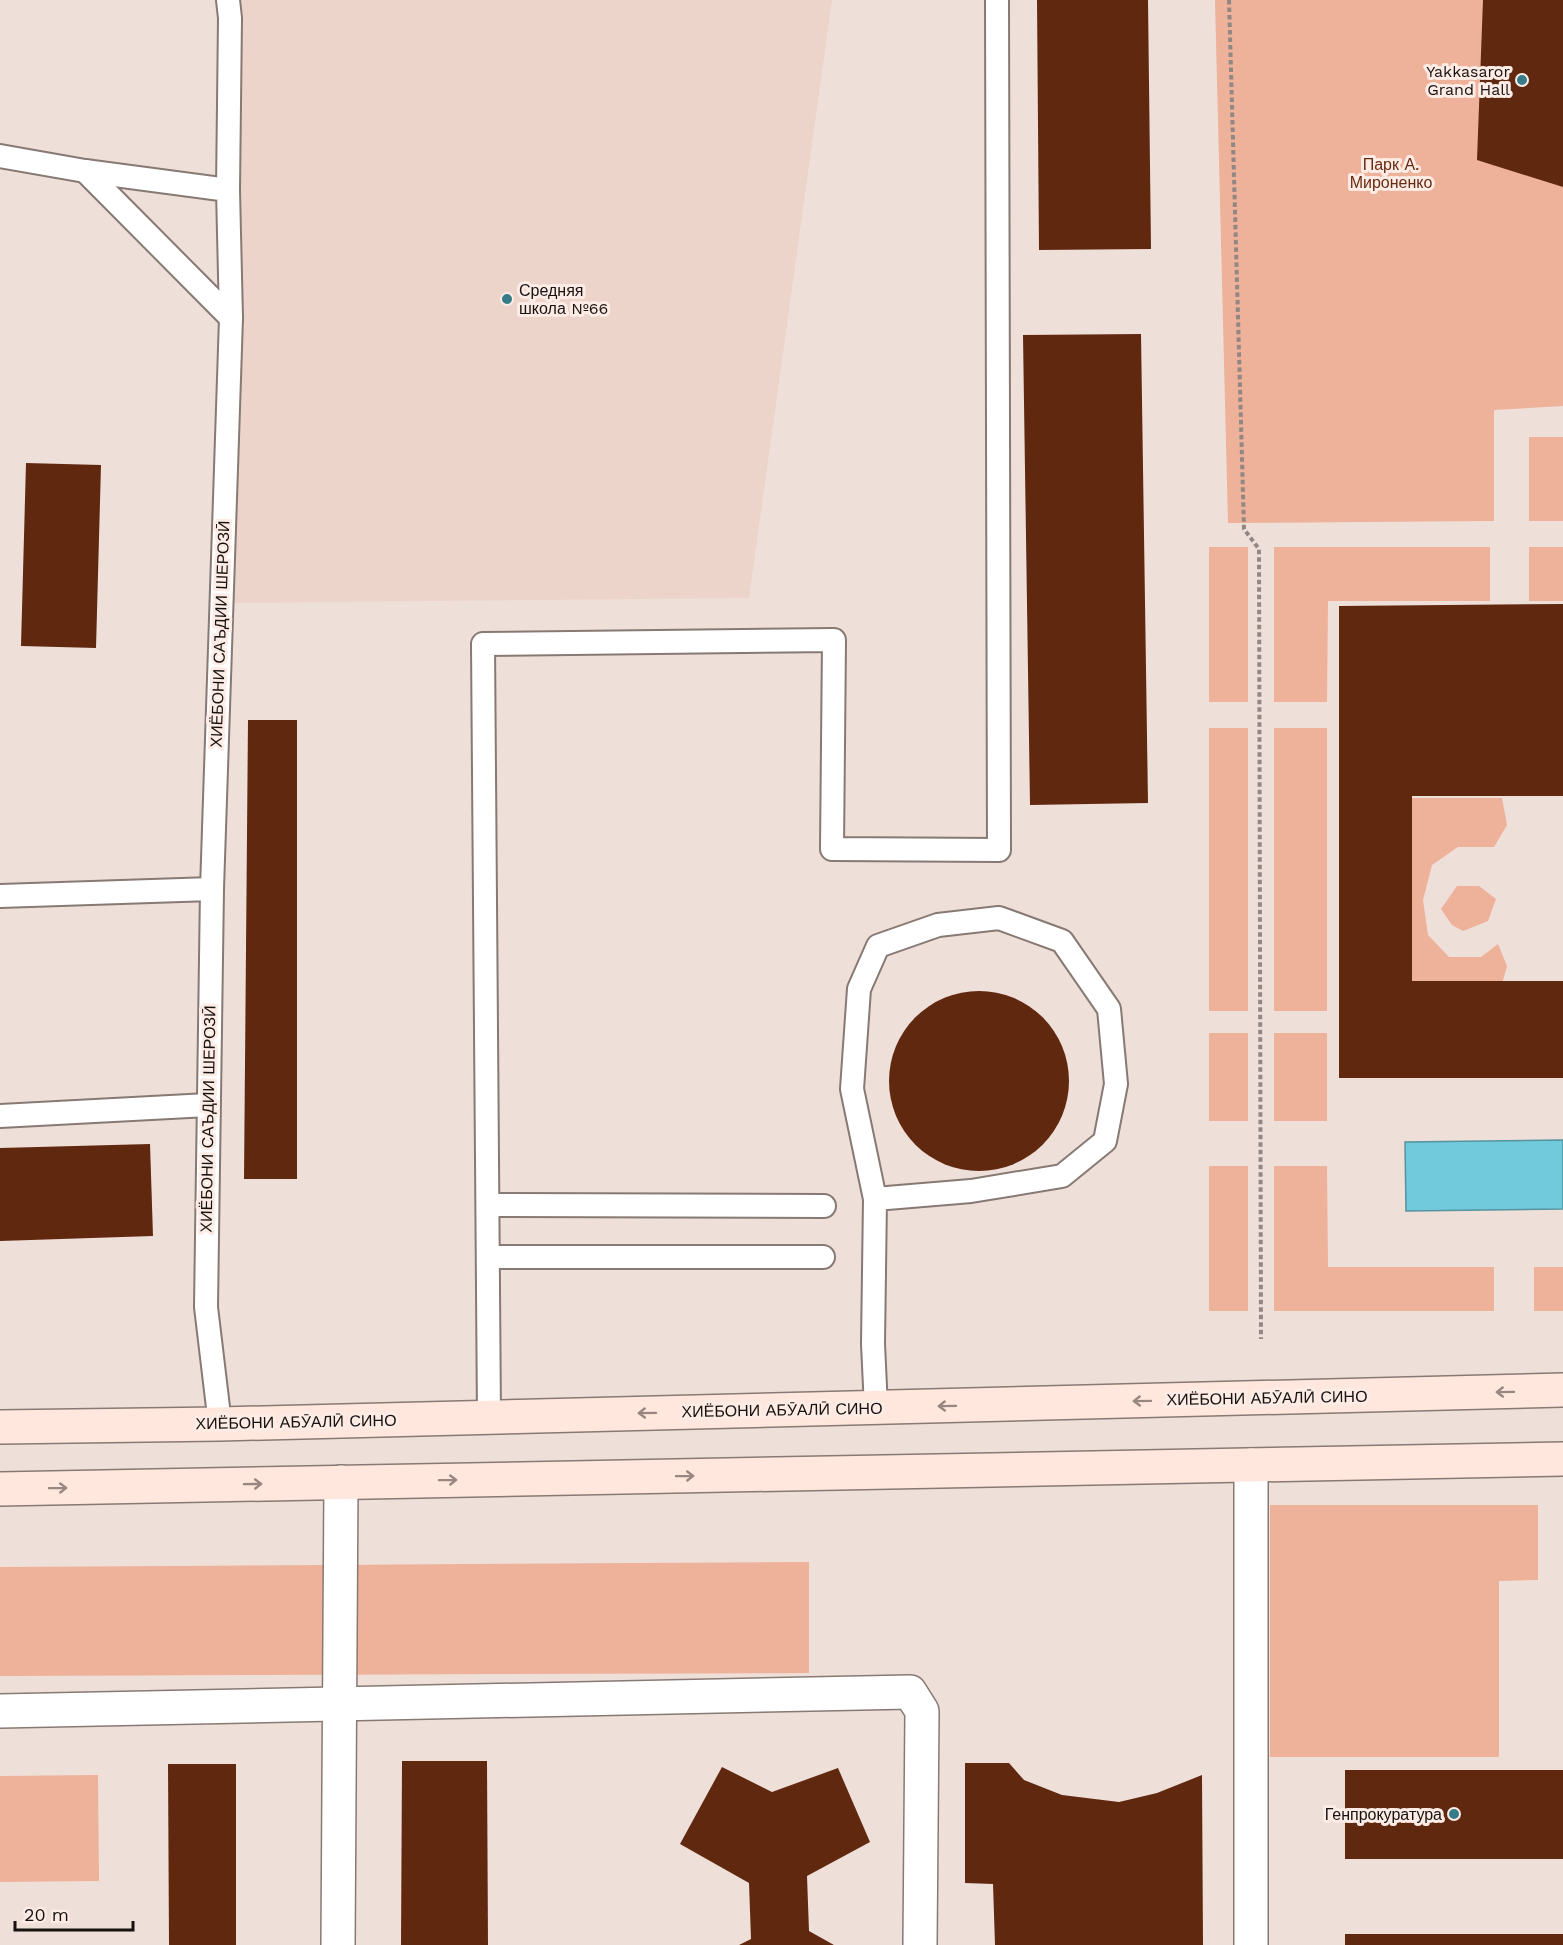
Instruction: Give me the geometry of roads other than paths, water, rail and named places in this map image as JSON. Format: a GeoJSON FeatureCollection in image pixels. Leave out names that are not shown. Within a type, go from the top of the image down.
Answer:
{"type":"FeatureCollection","features":[{"type":"Feature","properties":{"kind":"main road","name":"ХИЁБОНИ АБӮАЛӢ СИНО"},"geometry":{"type":"LineString","coordinates":[[0,1427],[489,1418],[1563,1390]]}},
{"type":"Feature","properties":{"kind":"main road"},"geometry":{"type":"LineString","coordinates":[[0,1489],[1563,1459]]}},
{"type":"Feature","properties":{"kind":"street"},"geometry":{"type":"LineString","coordinates":[[1251,1465],[1251,1945]]}},
{"type":"Feature","properties":{"kind":"street"},"geometry":{"type":"LineString","coordinates":[[338,1945],[341,1482]]}},
{"type":"Feature","properties":{"kind":"street"},"geometry":{"type":"LineString","coordinates":[[0,1712],[910,1692],[922,1710],[920,1945]]}},
{"type":"Feature","properties":{"kind":"lane","name":"ХИЁБОНИ САЪДИИ ШЕРОЗӢ"},"geometry":{"type":"LineString","coordinates":[[220,1424],[206,1307],[212,889],[231,318],[228,190],[230,18],[228,0]]}},
{"type":"Feature","properties":{"kind":"lane"},"geometry":{"type":"LineString","coordinates":[[489,1418],[483,644],[834,640],[832,849],[999,850],[997,0]]}},
{"type":"Feature","properties":{"kind":"lane"},"geometry":{"type":"LineString","coordinates":[[0,156],[84,171],[228,190]]}},
{"type":"Feature","properties":{"kind":"lane"},"geometry":{"type":"LineString","coordinates":[[84,171],[231,318]]}},
{"type":"Feature","properties":{"kind":"lane"},"geometry":{"type":"LineString","coordinates":[[0,896],[212,889]]}},
{"type":"Feature","properties":{"kind":"lane"},"geometry":{"type":"LineString","coordinates":[[875,1199],[971,1191],[1062,1176],[1105,1141],[1116,1084],[1109,1009],[1062,941],[999,918],[938,925],[878,946],[859,989],[852,1089],[875,1199],[873,1344],[876,1408]]}},
{"type":"Feature","properties":{"kind":"lane"},"geometry":{"type":"LineString","coordinates":[[0,1116],[208,1105]]}},
{"type":"Feature","properties":{"kind":"lane"},"geometry":{"type":"LineString","coordinates":[[488,1205],[824,1206]]}},
{"type":"Feature","properties":{"kind":"lane"},"geometry":{"type":"LineString","coordinates":[[488,1257],[823,1257]]}},
{"type":"Feature","properties":{"kind":"water"},"geometry":{"type":"Polygon","coordinates":[[[1563,1140],[1563,1209],[1406,1211],[1405,1142],[1563,1140]]]}},
{"type":"Feature","properties":{"kind":"place","name":"Yakkasaror Grand Hall"},"geometry":{"type":"Point","coordinates":[1522,80]}},
{"type":"Feature","properties":{"kind":"place","name":"Средняя школа №66"},"geometry":{"type":"Point","coordinates":[507,299]}},
{"type":"Feature","properties":{"kind":"place","name":"Генпрокуратура"},"geometry":{"type":"Point","coordinates":[1454,1814]}},
{"type":"Feature","properties":{"kind":"park label","name":"Парк А. Мироненко"},"geometry":{"type":"Point","coordinates":[1391,173]}}]}
